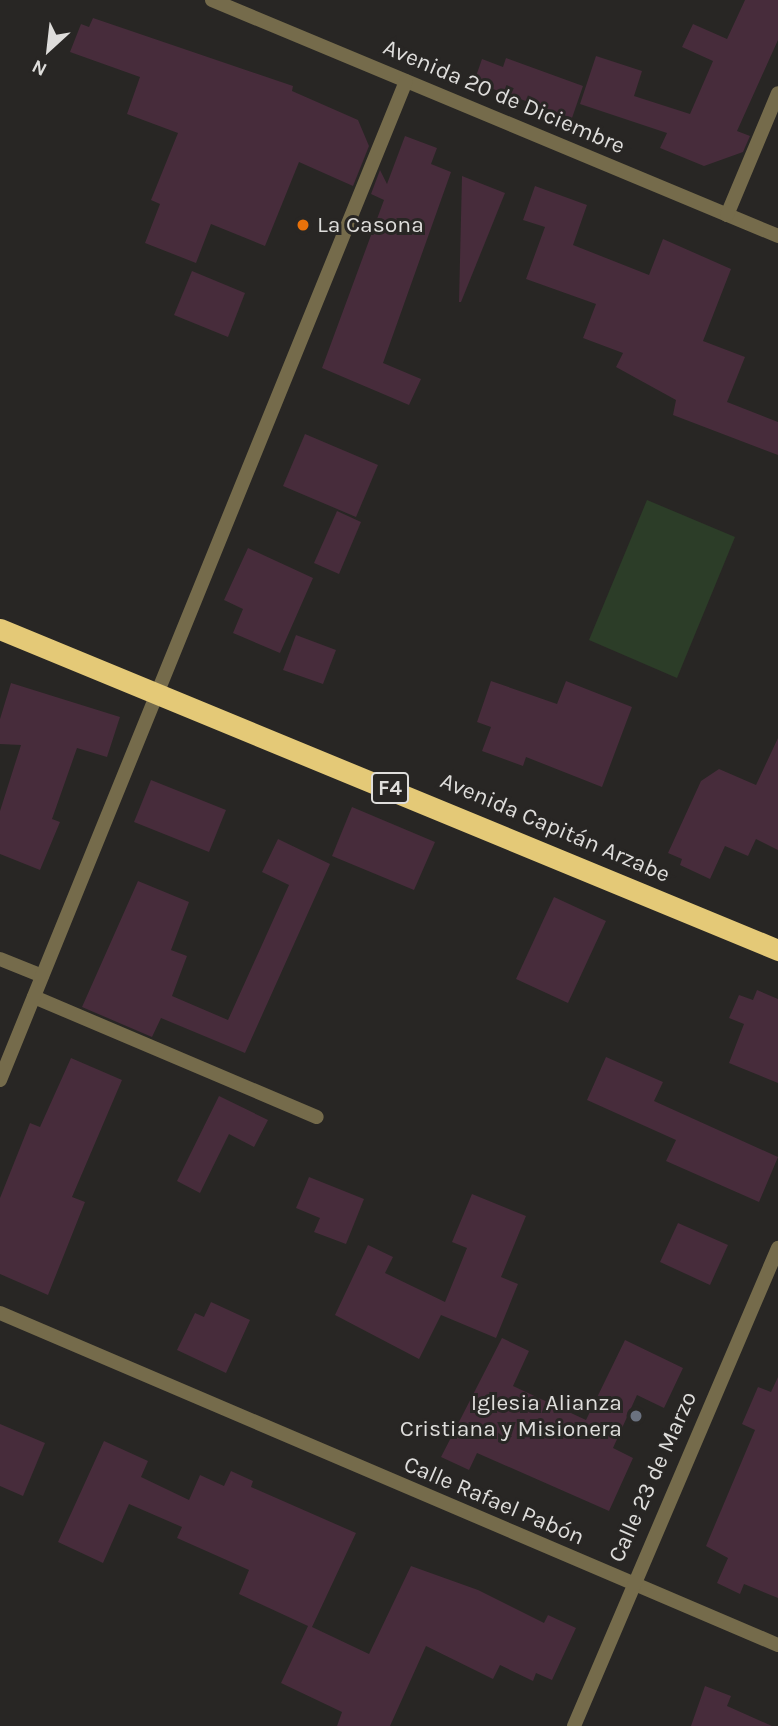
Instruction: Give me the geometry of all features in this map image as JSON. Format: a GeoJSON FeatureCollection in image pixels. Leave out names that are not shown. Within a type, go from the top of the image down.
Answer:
{"type":"FeatureCollection","features":[{"type":"Feature","properties":{"kind":"highway","name":"Avenida Capitán Arzabe"},"geometry":{"type":"LineString","coordinates":[[0,629],[156,690],[778,950]]}},
{"type":"Feature","properties":{"kind":"street","name":"Avenida 20 de Diciembre"},"geometry":{"type":"LineString","coordinates":[[212,0],[778,236]]}},
{"type":"Feature","properties":{"kind":"street"},"geometry":{"type":"LineString","coordinates":[[0,1080],[156,690],[406,81]]}},
{"type":"Feature","properties":{"kind":"street"},"geometry":{"type":"LineString","coordinates":[[727,215],[778,93]]}},
{"type":"Feature","properties":{"kind":"street"},"geometry":{"type":"LineString","coordinates":[[0,959],[42,976]]}},
{"type":"Feature","properties":{"kind":"street"},"geometry":{"type":"LineString","coordinates":[[34,997],[317,1117]]}},
{"type":"Feature","properties":{"kind":"street","name":"Calle 23 de Marzo"},"geometry":{"type":"LineString","coordinates":[[574,1726],[632,1584],[778,1248]]}},
{"type":"Feature","properties":{"kind":"street","name":"Calle Rafael Pabón"},"geometry":{"type":"LineString","coordinates":[[0,1313],[778,1645]]}},
{"type":"Feature","properties":{"kind":"green space"},"geometry":{"type":"Polygon","coordinates":[[[647,500],[735,537],[677,678],[589,640],[647,500]]]}},
{"type":"Feature","properties":{"kind":"building"},"geometry":{"type":"Polygon","coordinates":[[[745,0],[778,0],[778,40],[737,131],[750,136],[743,152],[704,166],[660,148],[667,133],[580,104],[596,56],[642,71],[634,96],[690,114],[713,61],[682,47],[693,24],[727,39],[745,0]]]}},
{"type":"Feature","properties":{"kind":"building"},"geometry":{"type":"Polygon","coordinates":[[[93,18],[293,86],[292,91],[358,120],[369,146],[353,186],[299,162],[265,246],[211,224],[196,263],[145,243],[160,204],[151,200],[178,133],[127,114],[140,77],[70,52],[81,24],[89,27],[93,18]]]}},
{"type":"Feature","properties":{"kind":"building"},"geometry":{"type":"Polygon","coordinates":[[[506,58],[583,86],[572,118],[474,82],[482,59],[503,67],[506,58]]]}},
{"type":"Feature","properties":{"kind":"building"},"geometry":{"type":"Polygon","coordinates":[[[405,136],[437,148],[431,164],[451,172],[383,363],[421,379],[409,405],[322,368],[384,200],[371,194],[380,170],[387,184],[405,136]]]}},
{"type":"Feature","properties":{"kind":"building"},"geometry":{"type":"Polygon","coordinates":[[[462,176],[505,193],[459,302],[462,176]]]}},
{"type":"Feature","properties":{"kind":"building"},"geometry":{"type":"Polygon","coordinates":[[[535,186],[587,205],[573,245],[649,275],[663,239],[731,269],[703,341],[745,357],[727,402],[778,422],[778,455],[673,415],[676,400],[616,367],[623,353],[583,338],[596,304],[526,279],[545,227],[523,220],[535,186]]]}},
{"type":"Feature","properties":{"kind":"building"},"geometry":{"type":"Polygon","coordinates":[[[192,271],[245,293],[228,337],[174,315],[192,271]]]}},
{"type":"Feature","properties":{"kind":"building"},"geometry":{"type":"Polygon","coordinates":[[[305,434],[378,465],[356,517],[283,486],[305,434]]]}},
{"type":"Feature","properties":{"kind":"building"},"geometry":{"type":"Polygon","coordinates":[[[337,511],[361,522],[339,574],[314,563],[337,511]]]}},
{"type":"Feature","properties":{"kind":"building"},"geometry":{"type":"Polygon","coordinates":[[[248,548],[313,578],[280,653],[233,633],[243,609],[224,600],[248,548]]]}},
{"type":"Feature","properties":{"kind":"building"},"geometry":{"type":"Polygon","coordinates":[[[296,635],[336,650],[323,684],[283,670],[296,635]]]}},
{"type":"Feature","properties":{"kind":"building"},"geometry":{"type":"Polygon","coordinates":[[[491,681],[557,704],[566,681],[632,707],[602,787],[526,757],[523,766],[482,751],[491,727],[477,722],[491,681]]]}},
{"type":"Feature","properties":{"kind":"building"},"geometry":{"type":"Polygon","coordinates":[[[11,683],[120,717],[107,757],[77,748],[52,819],[60,822],[40,870],[0,854],[0,811],[21,745],[0,744],[0,719],[11,683]]]}},
{"type":"Feature","properties":{"kind":"building"},"geometry":{"type":"Polygon","coordinates":[[[778,738],[778,850],[756,839],[748,856],[725,846],[710,879],[680,865],[682,859],[668,853],[701,781],[719,769],[756,785],[778,738]]]}},
{"type":"Feature","properties":{"kind":"building"},"geometry":{"type":"Polygon","coordinates":[[[151,780],[226,810],[209,852],[134,822],[151,780]]]}},
{"type":"Feature","properties":{"kind":"building"},"geometry":{"type":"Polygon","coordinates":[[[352,807],[435,842],[414,890],[332,856],[352,807]]]}},
{"type":"Feature","properties":{"kind":"building"},"geometry":{"type":"Polygon","coordinates":[[[278,839],[330,864],[245,1053],[161,1018],[152,1037],[82,1007],[138,881],[189,902],[171,950],[187,956],[172,996],[228,1020],[289,885],[262,872],[278,839]]]}},
{"type":"Feature","properties":{"kind":"building"},"geometry":{"type":"Polygon","coordinates":[[[554,897],[606,921],[568,1003],[516,979],[554,897]]]}},
{"type":"Feature","properties":{"kind":"building"},"geometry":{"type":"Polygon","coordinates":[[[757,990],[778,999],[778,1083],[729,1063],[744,1024],[729,1018],[739,995],[753,1000],[757,990]]]}},
{"type":"Feature","properties":{"kind":"building"},"geometry":{"type":"Polygon","coordinates":[[[606,1057],[663,1082],[654,1101],[778,1157],[759,1202],[666,1161],[676,1140],[587,1100],[606,1057]]]}},
{"type":"Feature","properties":{"kind":"building"},"geometry":{"type":"Polygon","coordinates":[[[71,1058],[122,1080],[72,1197],[85,1202],[48,1295],[0,1274],[0,1198],[30,1123],[40,1127],[71,1058]]]}},
{"type":"Feature","properties":{"kind":"building"},"geometry":{"type":"Polygon","coordinates":[[[219,1096],[268,1120],[254,1147],[229,1134],[200,1193],[177,1181],[219,1096]]]}},
{"type":"Feature","properties":{"kind":"building"},"geometry":{"type":"Polygon","coordinates":[[[309,1177],[364,1199],[346,1244],[314,1232],[320,1218],[296,1208],[309,1177]]]}},
{"type":"Feature","properties":{"kind":"building"},"geometry":{"type":"Polygon","coordinates":[[[472,1194],[526,1216],[501,1277],[518,1284],[496,1338],[441,1315],[419,1359],[335,1315],[368,1245],[393,1257],[385,1273],[445,1302],[467,1248],[452,1242],[472,1194]]]}},
{"type":"Feature","properties":{"kind":"building"},"geometry":{"type":"Polygon","coordinates":[[[678,1223],[728,1245],[710,1285],[660,1262],[678,1223]]]}},
{"type":"Feature","properties":{"kind":"building"},"geometry":{"type":"Polygon","coordinates":[[[211,1302],[250,1320],[226,1373],[177,1350],[195,1313],[204,1317],[211,1302]]]}},
{"type":"Feature","properties":{"kind":"building"},"geometry":{"type":"Polygon","coordinates":[[[502,1338],[529,1351],[513,1386],[586,1420],[625,1340],[683,1368],[664,1408],[637,1395],[613,1448],[633,1458],[609,1511],[477,1453],[469,1470],[441,1457],[502,1338]]]}},
{"type":"Feature","properties":{"kind":"building"},"geometry":{"type":"Polygon","coordinates":[[[778,1377],[778,1598],[744,1584],[740,1594],[717,1583],[728,1558],[706,1546],[755,1430],[742,1424],[758,1387],[771,1392],[778,1377]]]}},
{"type":"Feature","properties":{"kind":"building"},"geometry":{"type":"Polygon","coordinates":[[[0,1424],[45,1443],[23,1496],[0,1486],[0,1424]]]}},
{"type":"Feature","properties":{"kind":"building"},"geometry":{"type":"Polygon","coordinates":[[[104,1441],[148,1461],[141,1477],[189,1500],[200,1475],[224,1486],[231,1471],[253,1481],[251,1487],[356,1533],[312,1627],[369,1654],[411,1566],[478,1590],[544,1623],[548,1615],[576,1628],[552,1680],[536,1673],[533,1681],[500,1665],[493,1679],[426,1646],[390,1726],[337,1726],[342,1712],[281,1683],[308,1626],[239,1594],[249,1570],[177,1538],[182,1527],[129,1504],[103,1563],[58,1542],[104,1441]]]}},
{"type":"Feature","properties":{"kind":"building"},"geometry":{"type":"Polygon","coordinates":[[[705,1686],[731,1696],[727,1706],[772,1726],[691,1726],[705,1686]]]}},
{"type":"Feature","properties":{"kind":"place","name":"La Casona"},"geometry":{"type":"Point","coordinates":[303,225]}},
{"type":"Feature","properties":{"kind":"place","name":"Iglesia Alianza Cristiana y Misionera"},"geometry":{"type":"Point","coordinates":[636,1416]}}]}
